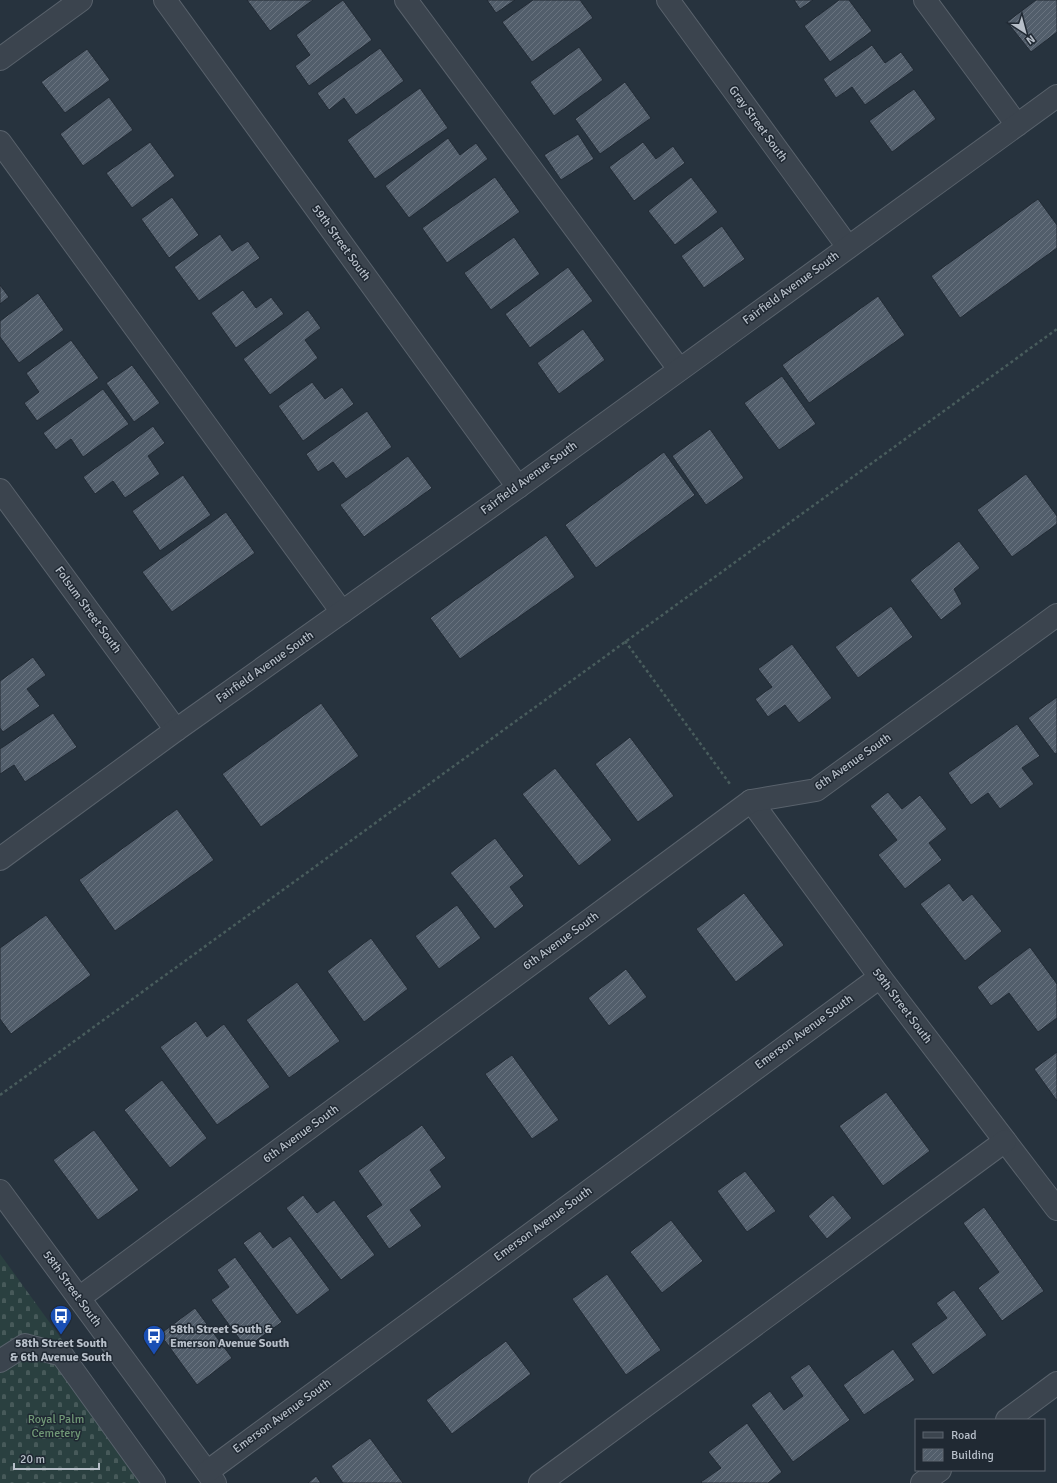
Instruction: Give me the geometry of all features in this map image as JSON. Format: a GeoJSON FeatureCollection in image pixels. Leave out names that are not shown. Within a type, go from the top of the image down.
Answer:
{"type":"FeatureCollection","features":[{"type":"Feature","properties":{"kind":"street"},"geometry":{"type":"LineString","coordinates":[[0,59],[81,0]]}},
{"type":"Feature","properties":{"kind":"street","name":"59th Street South"},"geometry":{"type":"LineString","coordinates":[[165,0],[518,487]]}},
{"type":"Feature","properties":{"kind":"street"},"geometry":{"type":"LineString","coordinates":[[406,0],[679,369]]}},
{"type":"Feature","properties":{"kind":"street","name":"Gray Street South"},"geometry":{"type":"LineString","coordinates":[[668,0],[848,247]]}},
{"type":"Feature","properties":{"kind":"street"},"geometry":{"type":"LineString","coordinates":[[925,0],[1017,125]]}},
{"type":"Feature","properties":{"kind":"street","name":"Fairfield Avenue South"},"geometry":{"type":"LineString","coordinates":[[1,856],[518,487],[1057,96]]}},
{"type":"Feature","properties":{"kind":"street"},"geometry":{"type":"LineString","coordinates":[[0,142],[342,612]]}},
{"type":"Feature","properties":{"kind":"street","name":"Folsum Street South"},"geometry":{"type":"LineString","coordinates":[[0,490],[176,730]]}},
{"type":"Feature","properties":{"kind":"street","name":"6th Avenue South"},"geometry":{"type":"LineString","coordinates":[[79,1298],[748,803],[816,790],[1057,615]]}},
{"type":"Feature","properties":{"kind":"street","name":"59th Street South"},"geometry":{"type":"LineString","coordinates":[[748,803],[1057,1209]]}},
{"type":"Feature","properties":{"kind":"street","name":"Emerson Avenue South"},"geometry":{"type":"LineString","coordinates":[[211,1477],[880,977]]}},
{"type":"Feature","properties":{"kind":"street"},"geometry":{"type":"LineString","coordinates":[[540,1483],[1005,1141]]}},
{"type":"Feature","properties":{"kind":"street","name":"58th Street South"},"geometry":{"type":"LineString","coordinates":[[0,1191],[211,1477]]}},
{"type":"Feature","properties":{"kind":"street"},"geometry":{"type":"LineString","coordinates":[[0,1361],[25,1344],[62,1355],[154,1483]]}},
{"type":"Feature","properties":{"kind":"street"},"geometry":{"type":"LineString","coordinates":[[1008,1419],[1057,1383]]}},
{"type":"Feature","properties":{"kind":"street"},"geometry":{"type":"LineString","coordinates":[[922,1483],[939,1471]]}},
{"type":"Feature","properties":{"kind":"path"},"geometry":{"type":"LineString","coordinates":[[0,1095],[1057,329]]}},
{"type":"Feature","properties":{"kind":"path"},"geometry":{"type":"LineString","coordinates":[[626,641],[748,803]]}},
{"type":"Feature","properties":{"kind":"green space","name":"Royal Palm Cemetery"},"geometry":{"type":"Polygon","coordinates":[[[0,1254],[166,1483],[0,1483],[0,1254]]]}},
{"type":"Feature","properties":{"kind":"building"},"geometry":{"type":"Polygon","coordinates":[[[247,0],[313,0],[270,31],[247,0]]]}},
{"type":"Feature","properties":{"kind":"building"},"geometry":{"type":"Polygon","coordinates":[[[343,0],[372,40],[309,86],[295,66],[310,55],[296,35],[343,0]]]}},
{"type":"Feature","properties":{"kind":"building"},"geometry":{"type":"Polygon","coordinates":[[[487,0],[515,0],[496,13],[487,0]]]}},
{"type":"Feature","properties":{"kind":"building"},"geometry":{"type":"Polygon","coordinates":[[[533,0],[580,0],[593,18],[532,62],[502,22],[533,0]]]}},
{"type":"Feature","properties":{"kind":"building"},"geometry":{"type":"Polygon","coordinates":[[[794,0],[813,0],[800,9],[794,0]]]}},
{"type":"Feature","properties":{"kind":"building"},"geometry":{"type":"Polygon","coordinates":[[[839,0],[849,0],[872,31],[830,62],[804,26],[839,0]]]}},
{"type":"Feature","properties":{"kind":"building"},"geometry":{"type":"Polygon","coordinates":[[[1036,0],[1057,0],[1057,32],[1031,52],[1007,22],[1036,0]]]}},
{"type":"Feature","properties":{"kind":"building"},"geometry":{"type":"Polygon","coordinates":[[[872,45],[885,63],[901,52],[914,70],[865,105],[852,87],[836,98],[823,79],[872,45]]]}},
{"type":"Feature","properties":{"kind":"building"},"geometry":{"type":"Polygon","coordinates":[[[579,47],[603,80],[554,116],[530,82],[579,47]]]}},
{"type":"Feature","properties":{"kind":"building"},"geometry":{"type":"Polygon","coordinates":[[[380,48],[404,81],[356,115],[344,98],[329,110],[317,93],[380,48]]]}},
{"type":"Feature","properties":{"kind":"building"},"geometry":{"type":"Polygon","coordinates":[[[87,49],[110,80],[65,113],[41,82],[87,49]]]}},
{"type":"Feature","properties":{"kind":"building"},"geometry":{"type":"Polygon","coordinates":[[[625,82],[651,118],[600,154],[575,119],[625,82]]]}},
{"type":"Feature","properties":{"kind":"building"},"geometry":{"type":"Polygon","coordinates":[[[420,88],[448,128],[375,179],[347,140],[420,88]]]}},
{"type":"Feature","properties":{"kind":"building"},"geometry":{"type":"Polygon","coordinates":[[[914,89],[936,119],[892,152],[869,121],[914,89]]]}},
{"type":"Feature","properties":{"kind":"building"},"geometry":{"type":"Polygon","coordinates":[[[109,97],[133,130],[83,166],[60,134],[109,97]]]}},
{"type":"Feature","properties":{"kind":"building"},"geometry":{"type":"Polygon","coordinates":[[[578,134],[594,159],[561,180],[544,155],[578,134]]]}},
{"type":"Feature","properties":{"kind":"building"},"geometry":{"type":"Polygon","coordinates":[[[448,138],[460,155],[476,143],[488,159],[409,218],[385,186],[448,138]]]}},
{"type":"Feature","properties":{"kind":"building"},"geometry":{"type":"Polygon","coordinates":[[[150,142],[175,176],[132,208],[106,173],[150,142]]]}},
{"type":"Feature","properties":{"kind":"building"},"geometry":{"type":"Polygon","coordinates":[[[643,142],[656,159],[673,146],[685,163],[634,201],[609,167],[643,142]]]}},
{"type":"Feature","properties":{"kind":"building"},"geometry":{"type":"Polygon","coordinates":[[[495,177],[520,212],[447,263],[422,228],[495,177]]]}},
{"type":"Feature","properties":{"kind":"building"},"geometry":{"type":"Polygon","coordinates":[[[691,177],[718,212],[675,245],[648,211],[691,177]]]}},
{"type":"Feature","properties":{"kind":"building"},"geometry":{"type":"Polygon","coordinates":[[[172,197],[199,235],[169,258],[141,219],[172,197]]]}},
{"type":"Feature","properties":{"kind":"building"},"geometry":{"type":"Polygon","coordinates":[[[1038,199],[1057,225],[1057,248],[960,318],[931,276],[1038,199]]]}},
{"type":"Feature","properties":{"kind":"building"},"geometry":{"type":"Polygon","coordinates":[[[722,226],[745,259],[704,288],[681,256],[722,226]]]}},
{"type":"Feature","properties":{"kind":"building"},"geometry":{"type":"Polygon","coordinates":[[[220,234],[232,251],[248,241],[260,258],[199,301],[174,267],[220,234]]]}},
{"type":"Feature","properties":{"kind":"building"},"geometry":{"type":"Polygon","coordinates":[[[514,237],[540,274],[491,310],[464,273],[514,237]]]}},
{"type":"Feature","properties":{"kind":"building"},"geometry":{"type":"Polygon","coordinates":[[[568,267],[593,301],[530,348],[505,314],[568,267]]]}},
{"type":"Feature","properties":{"kind":"building"},"geometry":{"type":"Polygon","coordinates":[[[0,285],[9,297],[0,304],[0,285]]]}},
{"type":"Feature","properties":{"kind":"building"},"geometry":{"type":"Polygon","coordinates":[[[243,290],[256,308],[271,297],[284,314],[236,348],[211,313],[243,290]]]}},
{"type":"Feature","properties":{"kind":"building"},"geometry":{"type":"Polygon","coordinates":[[[38,293],[64,330],[19,363],[0,337],[0,321],[38,293]]]}},
{"type":"Feature","properties":{"kind":"building"},"geometry":{"type":"Polygon","coordinates":[[[878,296],[905,335],[809,403],[782,365],[878,296]]]}},
{"type":"Feature","properties":{"kind":"building"},"geometry":{"type":"Polygon","coordinates":[[[308,310],[321,328],[305,340],[318,358],[270,395],[243,359],[308,310]]]}},
{"type":"Feature","properties":{"kind":"building"},"geometry":{"type":"Polygon","coordinates":[[[583,329],[605,360],[559,394],[537,363],[583,329]]]}},
{"type":"Feature","properties":{"kind":"building"},"geometry":{"type":"Polygon","coordinates":[[[71,340],[99,378],[37,421],[24,403],[39,392],[26,373],[71,340]]]}},
{"type":"Feature","properties":{"kind":"building"},"geometry":{"type":"Polygon","coordinates":[[[132,365],[160,403],[134,422],[106,383],[132,365]]]}},
{"type":"Feature","properties":{"kind":"building"},"geometry":{"type":"Polygon","coordinates":[[[782,376],[816,424],[779,450],[744,403],[782,376]]]}},
{"type":"Feature","properties":{"kind":"building"},"geometry":{"type":"Polygon","coordinates":[[[312,382],[325,399],[342,387],[354,404],[303,441],[278,406],[312,382]]]}},
{"type":"Feature","properties":{"kind":"building"},"geometry":{"type":"Polygon","coordinates":[[[103,389],[129,424],[83,457],[71,439],[56,450],[43,433],[103,389]]]}},
{"type":"Feature","properties":{"kind":"building"},"geometry":{"type":"Polygon","coordinates":[[[367,411],[392,447],[346,479],[333,462],[318,472],[306,454],[367,411]]]}},
{"type":"Feature","properties":{"kind":"building"},"geometry":{"type":"Polygon","coordinates":[[[153,426],[165,443],[148,456],[160,474],[125,498],[113,481],[95,494],[83,477],[153,426]]]}},
{"type":"Feature","properties":{"kind":"building"},"geometry":{"type":"Polygon","coordinates":[[[710,429],[744,478],[706,505],[672,456],[710,429]]]}},
{"type":"Feature","properties":{"kind":"building"},"geometry":{"type":"Polygon","coordinates":[[[664,452],[695,495],[596,568],[565,525],[664,452]]]}},
{"type":"Feature","properties":{"kind":"building"},"geometry":{"type":"Polygon","coordinates":[[[408,456],[432,488],[364,537],[340,505],[408,456]]]}},
{"type":"Feature","properties":{"kind":"building"},"geometry":{"type":"Polygon","coordinates":[[[1026,474],[1057,516],[1057,524],[1012,557],[977,510],[1026,474]]]}},
{"type":"Feature","properties":{"kind":"building"},"geometry":{"type":"Polygon","coordinates":[[[183,475],[211,515],[160,551],[132,511],[183,475]]]}},
{"type":"Feature","properties":{"kind":"building"},"geometry":{"type":"Polygon","coordinates":[[[226,512],[255,553],[172,612],[142,572],[226,512]]]}},
{"type":"Feature","properties":{"kind":"building"},"geometry":{"type":"Polygon","coordinates":[[[546,535],[575,577],[460,659],[430,618],[546,535]]]}},
{"type":"Feature","properties":{"kind":"building"},"geometry":{"type":"Polygon","coordinates":[[[959,541],[980,568],[954,589],[962,604],[941,620],[910,580],[959,541]]]}},
{"type":"Feature","properties":{"kind":"building"},"geometry":{"type":"Polygon","coordinates":[[[891,606],[913,637],[858,678],[835,647],[891,606]]]}},
{"type":"Feature","properties":{"kind":"building"},"geometry":{"type":"Polygon","coordinates":[[[792,644],[832,698],[799,723],[785,705],[768,717],[755,699],[772,687],[758,669],[792,644]]]}},
{"type":"Feature","properties":{"kind":"building"},"geometry":{"type":"Polygon","coordinates":[[[33,657],[46,675],[27,689],[40,706],[3,732],[0,728],[0,681],[33,657]]]}},
{"type":"Feature","properties":{"kind":"building"},"geometry":{"type":"Polygon","coordinates":[[[1057,697],[1057,753],[1055,754],[1028,718],[1057,697]]]}},
{"type":"Feature","properties":{"kind":"building"},"geometry":{"type":"Polygon","coordinates":[[[321,703],[359,756],[261,827],[222,774],[321,703]]]}},
{"type":"Feature","properties":{"kind":"building"},"geometry":{"type":"Polygon","coordinates":[[[53,713],[77,747],[25,782],[14,765],[0,774],[0,749],[53,713]]]}},
{"type":"Feature","properties":{"kind":"building"},"geometry":{"type":"Polygon","coordinates":[[[1017,724],[1040,756],[1022,768],[1034,784],[1000,809],[988,793],[971,805],[948,773],[1017,724]]]}},
{"type":"Feature","properties":{"kind":"building"},"geometry":{"type":"Polygon","coordinates":[[[630,737],[674,796],[638,822],[595,764],[630,737]]]}},
{"type":"Feature","properties":{"kind":"building"},"geometry":{"type":"Polygon","coordinates":[[[555,768],[612,840],[579,866],[522,794],[555,768]]]}},
{"type":"Feature","properties":{"kind":"building"},"geometry":{"type":"Polygon","coordinates":[[[888,792],[902,809],[920,795],[947,829],[929,843],[942,860],[905,889],[878,855],[897,840],[870,806],[888,792]]]}},
{"type":"Feature","properties":{"kind":"building"},"geometry":{"type":"Polygon","coordinates":[[[177,809],[214,860],[115,931],[79,880],[177,809]]]}},
{"type":"Feature","properties":{"kind":"building"},"geometry":{"type":"Polygon","coordinates":[[[495,838],[524,876],[510,887],[524,906],[495,929],[450,873],[495,838]]]}},
{"type":"Feature","properties":{"kind":"building"},"geometry":{"type":"Polygon","coordinates":[[[949,883],[963,901],[972,894],[1002,931],[965,961],[920,904],[949,883]]]}},
{"type":"Feature","properties":{"kind":"building"},"geometry":{"type":"Polygon","coordinates":[[[744,893],[784,945],[736,982],[696,929],[744,893]]]}},
{"type":"Feature","properties":{"kind":"building"},"geometry":{"type":"Polygon","coordinates":[[[457,905],[481,938],[439,969],[415,936],[457,905]]]}},
{"type":"Feature","properties":{"kind":"building"},"geometry":{"type":"Polygon","coordinates":[[[46,915],[91,975],[11,1034],[0,1019],[0,948],[46,915]]]}},
{"type":"Feature","properties":{"kind":"building"},"geometry":{"type":"Polygon","coordinates":[[[371,938],[408,989],[364,1022],[327,971],[371,938]]]}},
{"type":"Feature","properties":{"kind":"building"},"geometry":{"type":"Polygon","coordinates":[[[1030,947],[1057,984],[1057,1018],[1038,1032],[1009,993],[991,1006],[977,987],[1030,947]]]}},
{"type":"Feature","properties":{"kind":"building"},"geometry":{"type":"Polygon","coordinates":[[[626,969],[647,997],[609,1026],[588,998],[626,969]]]}},
{"type":"Feature","properties":{"kind":"building"},"geometry":{"type":"Polygon","coordinates":[[[297,982],[340,1041],[289,1078],[246,1020],[297,982]]]}},
{"type":"Feature","properties":{"kind":"building"},"geometry":{"type":"Polygon","coordinates":[[[196,1021],[207,1037],[224,1024],[270,1087],[217,1125],[160,1047],[196,1021]]]}},
{"type":"Feature","properties":{"kind":"building"},"geometry":{"type":"Polygon","coordinates":[[[1057,1052],[1057,1101],[1034,1069],[1057,1052]]]}},
{"type":"Feature","properties":{"kind":"building"},"geometry":{"type":"Polygon","coordinates":[[[512,1055],[559,1120],[532,1139],[485,1074],[512,1055]]]}},
{"type":"Feature","properties":{"kind":"building"},"geometry":{"type":"Polygon","coordinates":[[[162,1080],[207,1138],[170,1168],[124,1110],[162,1080]]]}},
{"type":"Feature","properties":{"kind":"building"},"geometry":{"type":"Polygon","coordinates":[[[886,1092],[930,1151],[883,1186],[839,1126],[886,1092]]]}},
{"type":"Feature","properties":{"kind":"building"},"geometry":{"type":"Polygon","coordinates":[[[422,1125],[446,1158],[430,1170],[442,1187],[410,1210],[422,1226],[389,1249],[366,1216],[382,1205],[358,1171],[422,1125]]]}},
{"type":"Feature","properties":{"kind":"building"},"geometry":{"type":"Polygon","coordinates":[[[94,1130],[139,1190],[98,1220],[53,1160],[94,1130]]]}},
{"type":"Feature","properties":{"kind":"building"},"geometry":{"type":"Polygon","coordinates":[[[745,1171],[776,1211],[747,1232],[717,1191],[745,1171]]]}},
{"type":"Feature","properties":{"kind":"building"},"geometry":{"type":"Polygon","coordinates":[[[303,1195],[317,1213],[334,1200],[375,1255],[341,1280],[286,1208],[303,1195]]]}},
{"type":"Feature","properties":{"kind":"building"},"geometry":{"type":"Polygon","coordinates":[[[833,1195],[852,1218],[827,1239],[808,1216],[833,1195]]]}},
{"type":"Feature","properties":{"kind":"building"},"geometry":{"type":"Polygon","coordinates":[[[984,1207],[1044,1291],[1002,1321],[978,1288],[999,1272],[963,1223],[984,1207]]]}},
{"type":"Feature","properties":{"kind":"building"},"geometry":{"type":"Polygon","coordinates":[[[671,1220],[703,1261],[662,1293],[630,1252],[671,1220]]]}},
{"type":"Feature","properties":{"kind":"building"},"geometry":{"type":"Polygon","coordinates":[[[260,1231],[273,1248],[290,1236],[330,1290],[297,1315],[243,1243],[260,1231]]]}},
{"type":"Feature","properties":{"kind":"building"},"geometry":{"type":"Polygon","coordinates":[[[235,1257],[282,1322],[246,1348],[211,1300],[229,1287],[217,1270],[235,1257]]]}},
{"type":"Feature","properties":{"kind":"building"},"geometry":{"type":"Polygon","coordinates":[[[607,1274],[661,1350],[626,1375],[572,1299],[607,1274]]]}},
{"type":"Feature","properties":{"kind":"building"},"geometry":{"type":"Polygon","coordinates":[[[954,1290],[987,1335],[933,1375],[911,1344],[947,1318],[936,1303],[954,1290]]]}},
{"type":"Feature","properties":{"kind":"building"},"geometry":{"type":"Polygon","coordinates":[[[195,1308],[232,1358],[197,1385],[160,1334],[195,1308]]]}},
{"type":"Feature","properties":{"kind":"building"},"geometry":{"type":"Polygon","coordinates":[[[506,1341],[531,1374],[452,1434],[426,1400],[506,1341]]]}},
{"type":"Feature","properties":{"kind":"building"},"geometry":{"type":"Polygon","coordinates":[[[893,1349],[915,1380],[864,1415],[843,1385],[893,1349]]]}},
{"type":"Feature","properties":{"kind":"building"},"geometry":{"type":"Polygon","coordinates":[[[809,1364],[850,1420],[793,1462],[751,1405],[770,1391],[784,1410],[803,1396],[790,1377],[809,1364]]]}},
{"type":"Feature","properties":{"kind":"building"},"geometry":{"type":"Polygon","coordinates":[[[747,1423],[782,1472],[768,1483],[702,1483],[701,1482],[721,1468],[708,1452],[747,1423]]]}},
{"type":"Feature","properties":{"kind":"building"},"geometry":{"type":"Polygon","coordinates":[[[370,1438],[403,1483],[343,1483],[331,1466],[370,1438]]]}},
{"type":"Feature","properties":{"kind":"building"},"geometry":{"type":"Polygon","coordinates":[[[316,1476],[321,1483],[308,1483],[316,1476]]]}},
{"type":"Feature","properties":{"kind":"place","name":"58th Street South & 6th Avenue South"},"geometry":{"type":"Point","coordinates":[61,1336]}},
{"type":"Feature","properties":{"kind":"place","name":"58th Street South & Emerson Avenue South"},"geometry":{"type":"Point","coordinates":[154,1356]}}]}
